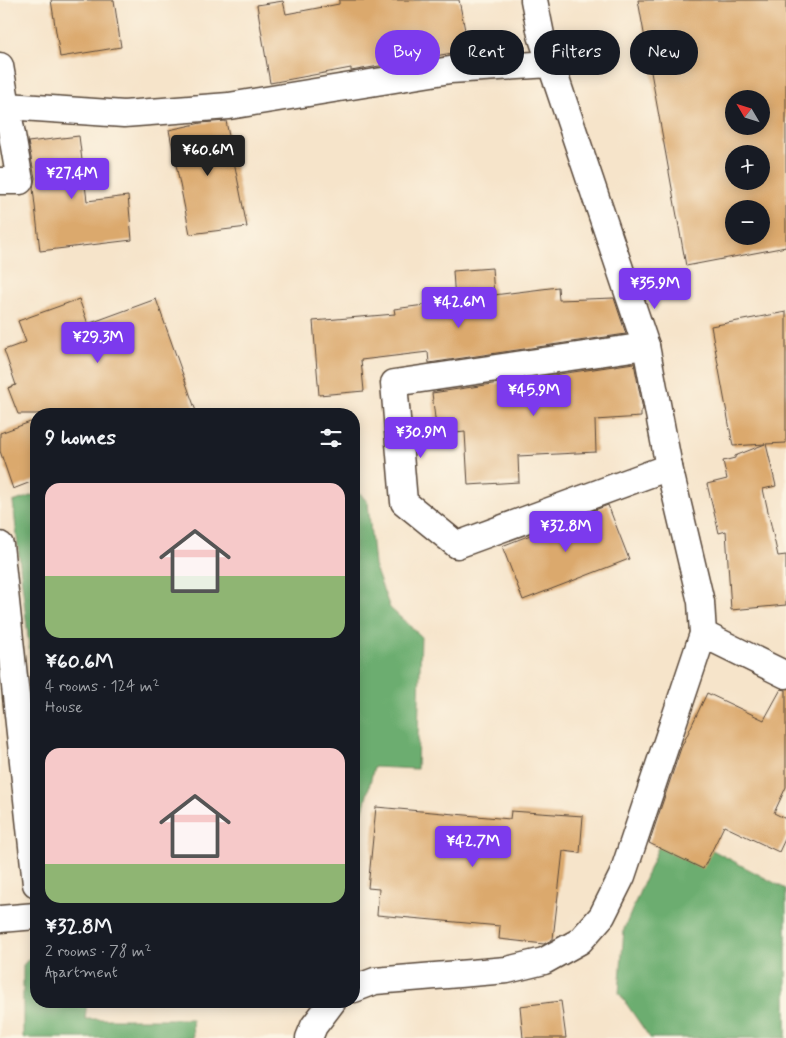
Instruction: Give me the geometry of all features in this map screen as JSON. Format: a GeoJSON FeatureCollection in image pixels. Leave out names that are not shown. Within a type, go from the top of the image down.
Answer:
{"type":"FeatureCollection","features":[{"type":"Feature","properties":{"kind":"street"},"geometry":{"type":"LineString","coordinates":[[534,0],[540,30]]}},
{"type":"Feature","properties":{"kind":"street"},"geometry":{"type":"LineString","coordinates":[[7,106],[124,114],[229,106],[450,70],[534,65]]}},
{"type":"Feature","properties":{"kind":"street"},"geometry":{"type":"LineString","coordinates":[[0,66],[20,181],[0,181]]}},
{"type":"Feature","properties":{"kind":"street"},"geometry":{"type":"LineString","coordinates":[[360,987],[375,981],[508,970],[544,961],[580,941],[602,916],[622,876],[703,634],[701,602],[669,467],[646,346],[555,75]]}},
{"type":"Feature","properties":{"kind":"street"},"geometry":{"type":"LineString","coordinates":[[646,346],[394,383],[404,502],[456,545],[669,467]]}},
{"type":"Feature","properties":{"kind":"street"},"geometry":{"type":"LineString","coordinates":[[0,545],[30,828]]}},
{"type":"Feature","properties":{"kind":"street"},"geometry":{"type":"LineString","coordinates":[[703,634],[786,675]]}},
{"type":"Feature","properties":{"kind":"street"},"geometry":{"type":"LineString","coordinates":[[0,919],[30,916]]}},
{"type":"Feature","properties":{"kind":"street"},"geometry":{"type":"LineString","coordinates":[[309,1038],[314,1026],[328,1008]]}},
{"type":"Feature","properties":{"kind":"green space"},"geometry":{"type":"Polygon","coordinates":[[[360,493],[368,503],[374,565],[390,608],[421,636],[417,769],[374,767],[360,823],[360,493]]]}},
{"type":"Feature","properties":{"kind":"green space"},"geometry":{"type":"Polygon","coordinates":[[[30,496],[30,654],[13,502],[30,496]]]}},
{"type":"Feature","properties":{"kind":"green space"},"geometry":{"type":"Polygon","coordinates":[[[667,826],[786,889],[786,1038],[650,1038],[619,993],[624,929],[667,826]]]}},
{"type":"Feature","properties":{"kind":"green space"},"geometry":{"type":"Polygon","coordinates":[[[30,957],[30,1008],[86,1008],[85,1019],[192,1019],[193,1038],[23,1038],[23,965],[30,957]]]}},
{"type":"Feature","properties":{"kind":"building"},"geometry":{"type":"Polygon","coordinates":[[[51,0],[114,0],[121,47],[60,57],[51,0]]]}},
{"type":"Feature","properties":{"kind":"building"},"geometry":{"type":"Polygon","coordinates":[[[339,0],[459,0],[465,30],[450,30],[450,53],[440,55],[440,30],[375,30],[375,67],[351,71],[351,68],[270,83],[257,5],[283,1],[286,14],[339,4],[339,0]]]}},
{"type":"Feature","properties":{"kind":"building"},"geometry":{"type":"Polygon","coordinates":[[[638,0],[786,0],[786,247],[686,266],[652,75],[698,75],[698,30],[643,30],[638,0]]]}},
{"type":"Feature","properties":{"kind":"building"},"geometry":{"type":"Polygon","coordinates":[[[226,121],[247,227],[190,234],[169,130],[201,123],[226,121]]]}},
{"type":"Feature","properties":{"kind":"building"},"geometry":{"type":"Polygon","coordinates":[[[79,136],[87,201],[128,196],[132,240],[40,251],[33,188],[35,178],[28,142],[79,136]]]}},
{"type":"Feature","properties":{"kind":"building"},"geometry":{"type":"Polygon","coordinates":[[[492,268],[494,295],[558,287],[559,300],[614,298],[626,334],[429,363],[428,352],[361,360],[364,391],[319,395],[313,321],[395,314],[394,309],[455,301],[453,271],[492,268]]]}},
{"type":"Feature","properties":{"kind":"building"},"geometry":{"type":"Polygon","coordinates":[[[79,299],[88,324],[156,299],[195,408],[30,408],[30,414],[18,414],[8,388],[16,385],[4,350],[26,342],[18,321],[79,299]]]}},
{"type":"Feature","properties":{"kind":"building"},"geometry":{"type":"Polygon","coordinates":[[[786,312],[786,443],[766,444],[776,486],[763,489],[778,556],[786,555],[786,605],[731,610],[726,531],[719,533],[707,484],[727,479],[723,461],[735,458],[735,456],[765,444],[733,446],[711,326],[786,312]]]}},
{"type":"Feature","properties":{"kind":"building"},"geometry":{"type":"Polygon","coordinates":[[[634,363],[643,410],[641,410],[641,417],[595,420],[596,452],[518,456],[519,482],[468,485],[465,432],[437,435],[432,393],[634,363]]]}},
{"type":"Feature","properties":{"kind":"building"},"geometry":{"type":"Polygon","coordinates":[[[30,422],[30,482],[13,489],[0,451],[0,433],[30,422]]]}},
{"type":"Feature","properties":{"kind":"building"},"geometry":{"type":"Polygon","coordinates":[[[608,505],[629,559],[523,600],[502,546],[608,505]]]}},
{"type":"Feature","properties":{"kind":"building"},"geometry":{"type":"Polygon","coordinates":[[[781,689],[786,690],[786,787],[774,813],[786,819],[786,837],[779,852],[724,826],[703,869],[649,843],[681,748],[707,693],[764,720],[781,689]]]}},
{"type":"Feature","properties":{"kind":"building"},"geometry":{"type":"Polygon","coordinates":[[[376,807],[510,819],[511,811],[583,816],[580,853],[563,851],[553,939],[544,944],[499,939],[500,926],[377,915],[379,889],[368,888],[376,807]]]}},
{"type":"Feature","properties":{"kind":"building"},"geometry":{"type":"Polygon","coordinates":[[[561,1001],[566,1038],[523,1038],[520,1006],[561,1001]]]}}]}
